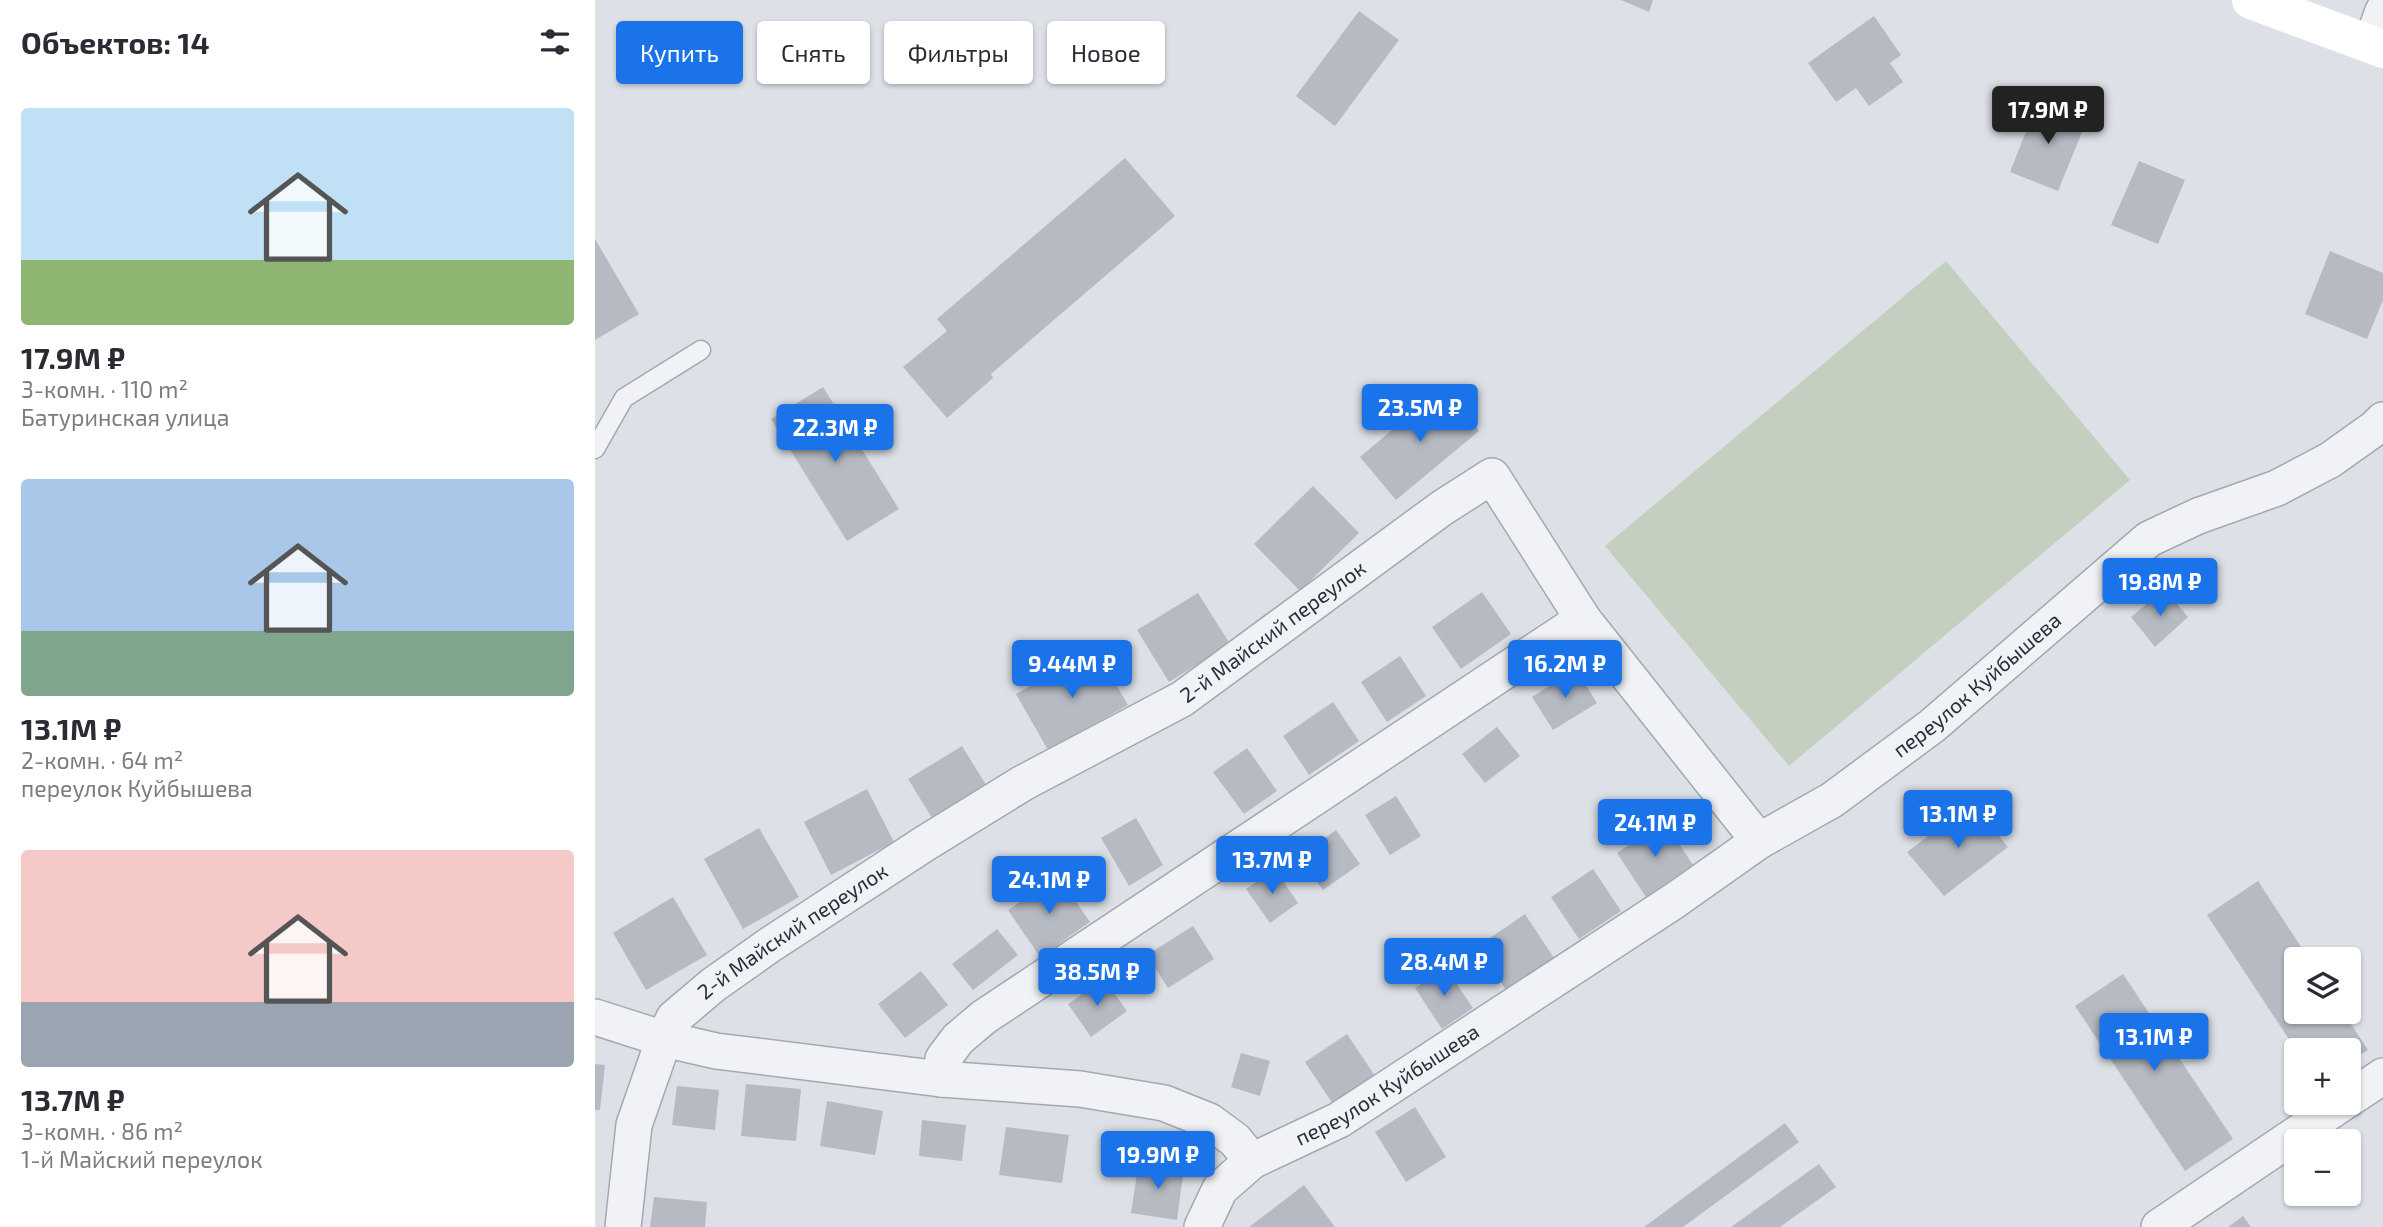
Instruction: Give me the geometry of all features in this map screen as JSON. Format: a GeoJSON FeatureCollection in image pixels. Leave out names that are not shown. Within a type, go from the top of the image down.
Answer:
{"type":"FeatureCollection","features":[{"type":"Feature","properties":{"kind":"main road"},"geometry":{"type":"LineString","coordinates":[[2251,0],[2379,35]]}},
{"type":"Feature","properties":{"kind":"street","name":"переулок Куйбышева"},"geometry":{"type":"LineString","coordinates":[[1202,1227],[1220,1189],[1252,1161],[1339,1119],[1674,901],[1759,841],[1832,800],[1932,726],[2149,539],[2198,516],[2277,488],[2330,460],[2383,420]]}},
{"type":"Feature","properties":{"kind":"street","name":"2-й Майский переулок"},"geometry":{"type":"LineString","coordinates":[[623,1227],[634,1125],[674,1018],[713,985],[771,944],[924,844],[1023,783],[1182,699],[1442,508],[1492,476],[1583,619],[1759,841]]}},
{"type":"Feature","properties":{"kind":"street"},"geometry":{"type":"LineString","coordinates":[[941,1079],[943,1059],[958,1039],[984,1017],[1583,619]]}},
{"type":"Feature","properties":{"kind":"street"},"geometry":{"type":"LineString","coordinates":[[595,1017],[664,1040],[716,1051],[941,1079],[1080,1089],[1164,1103],[1209,1121],[1235,1140],[1252,1161]]}},
{"type":"Feature","properties":{"kind":"street"},"geometry":{"type":"LineString","coordinates":[[2361,1091],[2383,1076]]}},
{"type":"Feature","properties":{"kind":"street"},"geometry":{"type":"LineString","coordinates":[[2159,1227],[2325,1115]]}},
{"type":"Feature","properties":{"kind":"lane"},"geometry":{"type":"LineString","coordinates":[[595,449],[624,398],[701,350]]}},
{"type":"Feature","properties":{"kind":"green space"},"geometry":{"type":"Polygon","coordinates":[[[1946,261],[2130,480],[1789,766],[1605,546],[1946,261]]]}},
{"type":"Feature","properties":{"kind":"building"},"geometry":{"type":"Polygon","coordinates":[[[1621,0],[1653,0],[1649,12],[1621,0]]]}},
{"type":"Feature","properties":{"kind":"building"},"geometry":{"type":"Polygon","coordinates":[[[1359,11],[1399,40],[1335,126],[1296,96],[1359,11]]]}},
{"type":"Feature","properties":{"kind":"building"},"geometry":{"type":"Polygon","coordinates":[[[1874,16],[1901,55],[1890,63],[1903,82],[1869,106],[1856,88],[1836,102],[1808,63],[1874,16]]]}},
{"type":"Feature","properties":{"kind":"building"},"geometry":{"type":"Polygon","coordinates":[[[2038,101],[2087,120],[2058,191],[2010,172],[2038,101]]]}},
{"type":"Feature","properties":{"kind":"building"},"geometry":{"type":"Polygon","coordinates":[[[1125,158],[1175,216],[991,374],[993,378],[947,418],[903,367],[947,331],[937,319],[1125,158]]]}},
{"type":"Feature","properties":{"kind":"building"},"geometry":{"type":"Polygon","coordinates":[[[2139,161],[2185,180],[2158,244],[2111,225],[2139,161]]]}},
{"type":"Feature","properties":{"kind":"building"},"geometry":{"type":"Polygon","coordinates":[[[595,239],[639,314],[595,340],[595,239]]]}},
{"type":"Feature","properties":{"kind":"building"},"geometry":{"type":"Polygon","coordinates":[[[2330,251],[2383,273],[2383,300],[2367,339],[2305,314],[2330,251]]]}},
{"type":"Feature","properties":{"kind":"building"},"geometry":{"type":"Polygon","coordinates":[[[823,387],[899,509],[847,541],[771,419],[823,387]]]}},
{"type":"Feature","properties":{"kind":"building"},"geometry":{"type":"Polygon","coordinates":[[[1443,387],[1479,431],[1396,500],[1360,457],[1443,387]]]}},
{"type":"Feature","properties":{"kind":"building"},"geometry":{"type":"Polygon","coordinates":[[[1313,486],[1359,533],[1300,591],[1254,544],[1313,486]]]}},
{"type":"Feature","properties":{"kind":"building"},"geometry":{"type":"Polygon","coordinates":[[[2165,589],[2188,617],[2155,647],[2131,617],[2165,589]]]}},
{"type":"Feature","properties":{"kind":"building"},"geometry":{"type":"Polygon","coordinates":[[[1482,592],[1511,634],[1461,669],[1432,627],[1482,592]]]}},
{"type":"Feature","properties":{"kind":"building"},"geometry":{"type":"Polygon","coordinates":[[[1198,593],[1230,644],[1169,682],[1137,630],[1198,593]]]}},
{"type":"Feature","properties":{"kind":"building"},"geometry":{"type":"Polygon","coordinates":[[[1096,649],[1128,705],[1048,750],[1016,694],[1096,649]]]}},
{"type":"Feature","properties":{"kind":"building"},"geometry":{"type":"Polygon","coordinates":[[[1400,656],[1426,696],[1387,722],[1361,682],[1400,656]]]}},
{"type":"Feature","properties":{"kind":"building"},"geometry":{"type":"Polygon","coordinates":[[[1576,669],[1597,703],[1553,730],[1532,697],[1576,669]]]}},
{"type":"Feature","properties":{"kind":"building"},"geometry":{"type":"Polygon","coordinates":[[[1333,702],[1359,741],[1309,775],[1283,736],[1333,702]]]}},
{"type":"Feature","properties":{"kind":"building"},"geometry":{"type":"Polygon","coordinates":[[[1497,727],[1520,756],[1485,783],[1462,754],[1497,727]]]}},
{"type":"Feature","properties":{"kind":"building"},"geometry":{"type":"Polygon","coordinates":[[[962,746],[988,788],[934,821],[908,779],[962,746]]]}},
{"type":"Feature","properties":{"kind":"building"},"geometry":{"type":"Polygon","coordinates":[[[1247,748],[1277,791],[1244,814],[1213,772],[1247,748]]]}},
{"type":"Feature","properties":{"kind":"building"},"geometry":{"type":"Polygon","coordinates":[[[867,789],[894,842],[831,875],[804,822],[867,789]]]}},
{"type":"Feature","properties":{"kind":"building"},"geometry":{"type":"Polygon","coordinates":[[[1396,796],[1421,836],[1390,855],[1365,815],[1396,796]]]}},
{"type":"Feature","properties":{"kind":"building"},"geometry":{"type":"Polygon","coordinates":[[[1972,803],[2008,847],[1944,896],[1907,852],[1972,803]]]}},
{"type":"Feature","properties":{"kind":"building"},"geometry":{"type":"Polygon","coordinates":[[[1136,818],[1163,865],[1129,886],[1101,838],[1136,818]]]}},
{"type":"Feature","properties":{"kind":"building"},"geometry":{"type":"Polygon","coordinates":[[[1664,821],[1693,865],[1646,897],[1617,853],[1664,821]]]}},
{"type":"Feature","properties":{"kind":"building"},"geometry":{"type":"Polygon","coordinates":[[[759,828],[799,897],[743,929],[704,859],[759,828]]]}},
{"type":"Feature","properties":{"kind":"building"},"geometry":{"type":"Polygon","coordinates":[[[1336,830],[1360,864],[1323,890],[1299,857],[1336,830]]]}},
{"type":"Feature","properties":{"kind":"building"},"geometry":{"type":"Polygon","coordinates":[[[1275,869],[1298,903],[1270,923],[1246,889],[1275,869]]]}},
{"type":"Feature","properties":{"kind":"building"},"geometry":{"type":"Polygon","coordinates":[[[1593,869],[1621,911],[1579,939],[1551,897],[1593,869]]]}},
{"type":"Feature","properties":{"kind":"building"},"geometry":{"type":"Polygon","coordinates":[[[1058,876],[1090,922],[1040,957],[1008,910],[1058,876]]]}},
{"type":"Feature","properties":{"kind":"building"},"geometry":{"type":"Polygon","coordinates":[[[2258,881],[2301,947],[2284,947],[2284,1024],[2351,1024],[2360,1038],[2288,1038],[2207,915],[2258,881]]]}},
{"type":"Feature","properties":{"kind":"building"},"geometry":{"type":"Polygon","coordinates":[[[673,897],[707,955],[646,990],[613,933],[673,897]]]}},
{"type":"Feature","properties":{"kind":"building"},"geometry":{"type":"Polygon","coordinates":[[[1525,914],[1554,958],[1506,990],[1477,947],[1525,914]]]}},
{"type":"Feature","properties":{"kind":"building"},"geometry":{"type":"Polygon","coordinates":[[[1193,926],[1214,959],[1168,988],[1147,955],[1193,926]]]}},
{"type":"Feature","properties":{"kind":"building"},"geometry":{"type":"Polygon","coordinates":[[[997,929],[1018,955],[973,990],[952,964],[997,929]]]}},
{"type":"Feature","properties":{"kind":"building"},"geometry":{"type":"Polygon","coordinates":[[[1446,968],[1473,1008],[1442,1029],[1415,988],[1446,968]]]}},
{"type":"Feature","properties":{"kind":"building"},"geometry":{"type":"Polygon","coordinates":[[[921,971],[948,1005],[905,1038],[878,1004],[921,971]]]}},
{"type":"Feature","properties":{"kind":"building"},"geometry":{"type":"Polygon","coordinates":[[[2123,974],[2233,1139],[2185,1171],[2075,1006],[2123,974]]]}},
{"type":"Feature","properties":{"kind":"building"},"geometry":{"type":"Polygon","coordinates":[[[1104,979],[1127,1011],[1091,1037],[1068,1004],[1104,979]]]}},
{"type":"Feature","properties":{"kind":"building"},"geometry":{"type":"Polygon","coordinates":[[[1347,1034],[1375,1076],[1333,1104],[1305,1062],[1347,1034]]]}},
{"type":"Feature","properties":{"kind":"building"},"geometry":{"type":"Polygon","coordinates":[[[2361,1039],[2368,1050],[2361,1054],[2361,1039]]]}},
{"type":"Feature","properties":{"kind":"building"},"geometry":{"type":"Polygon","coordinates":[[[1241,1053],[1270,1061],[1260,1096],[1231,1087],[1241,1053]]]}},
{"type":"Feature","properties":{"kind":"building"},"geometry":{"type":"Polygon","coordinates":[[[595,1064],[605,1065],[600,1110],[595,1110],[595,1064]]]}},
{"type":"Feature","properties":{"kind":"building"},"geometry":{"type":"Polygon","coordinates":[[[746,1084],[801,1089],[796,1141],[741,1136],[746,1084]]]}},
{"type":"Feature","properties":{"kind":"building"},"geometry":{"type":"Polygon","coordinates":[[[677,1086],[719,1090],[715,1130],[672,1125],[677,1086]]]}},
{"type":"Feature","properties":{"kind":"building"},"geometry":{"type":"Polygon","coordinates":[[[827,1101],[883,1111],[875,1155],[820,1146],[827,1101]]]}},
{"type":"Feature","properties":{"kind":"building"},"geometry":{"type":"Polygon","coordinates":[[[1415,1107],[1446,1157],[1406,1182],[1375,1132],[1415,1107]]]}},
{"type":"Feature","properties":{"kind":"building"},"geometry":{"type":"Polygon","coordinates":[[[922,1120],[966,1125],[962,1161],[919,1156],[922,1120]]]}},
{"type":"Feature","properties":{"kind":"building"},"geometry":{"type":"Polygon","coordinates":[[[1785,1123],[1799,1142],[1683,1227],[1644,1227],[1785,1123]]]}},
{"type":"Feature","properties":{"kind":"building"},"geometry":{"type":"Polygon","coordinates":[[[1006,1127],[1069,1135],[1062,1183],[999,1175],[1006,1127]]]}},
{"type":"Feature","properties":{"kind":"building"},"geometry":{"type":"Polygon","coordinates":[[[1139,1161],[1184,1168],[1177,1220],[1131,1213],[1139,1161]]]}},
{"type":"Feature","properties":{"kind":"building"},"geometry":{"type":"Polygon","coordinates":[[[1819,1164],[1836,1187],[1780,1227],[1731,1227],[1819,1164]]]}},
{"type":"Feature","properties":{"kind":"building"},"geometry":{"type":"Polygon","coordinates":[[[1304,1185],[1335,1227],[1249,1227],[1304,1185]]]}},
{"type":"Feature","properties":{"kind":"building"},"geometry":{"type":"Polygon","coordinates":[[[654,1197],[707,1202],[705,1227],[650,1227],[654,1197]]]}},
{"type":"Feature","properties":{"kind":"building"},"geometry":{"type":"Polygon","coordinates":[[[2243,1216],[2251,1227],[2228,1227],[2243,1216]]]}}]}
